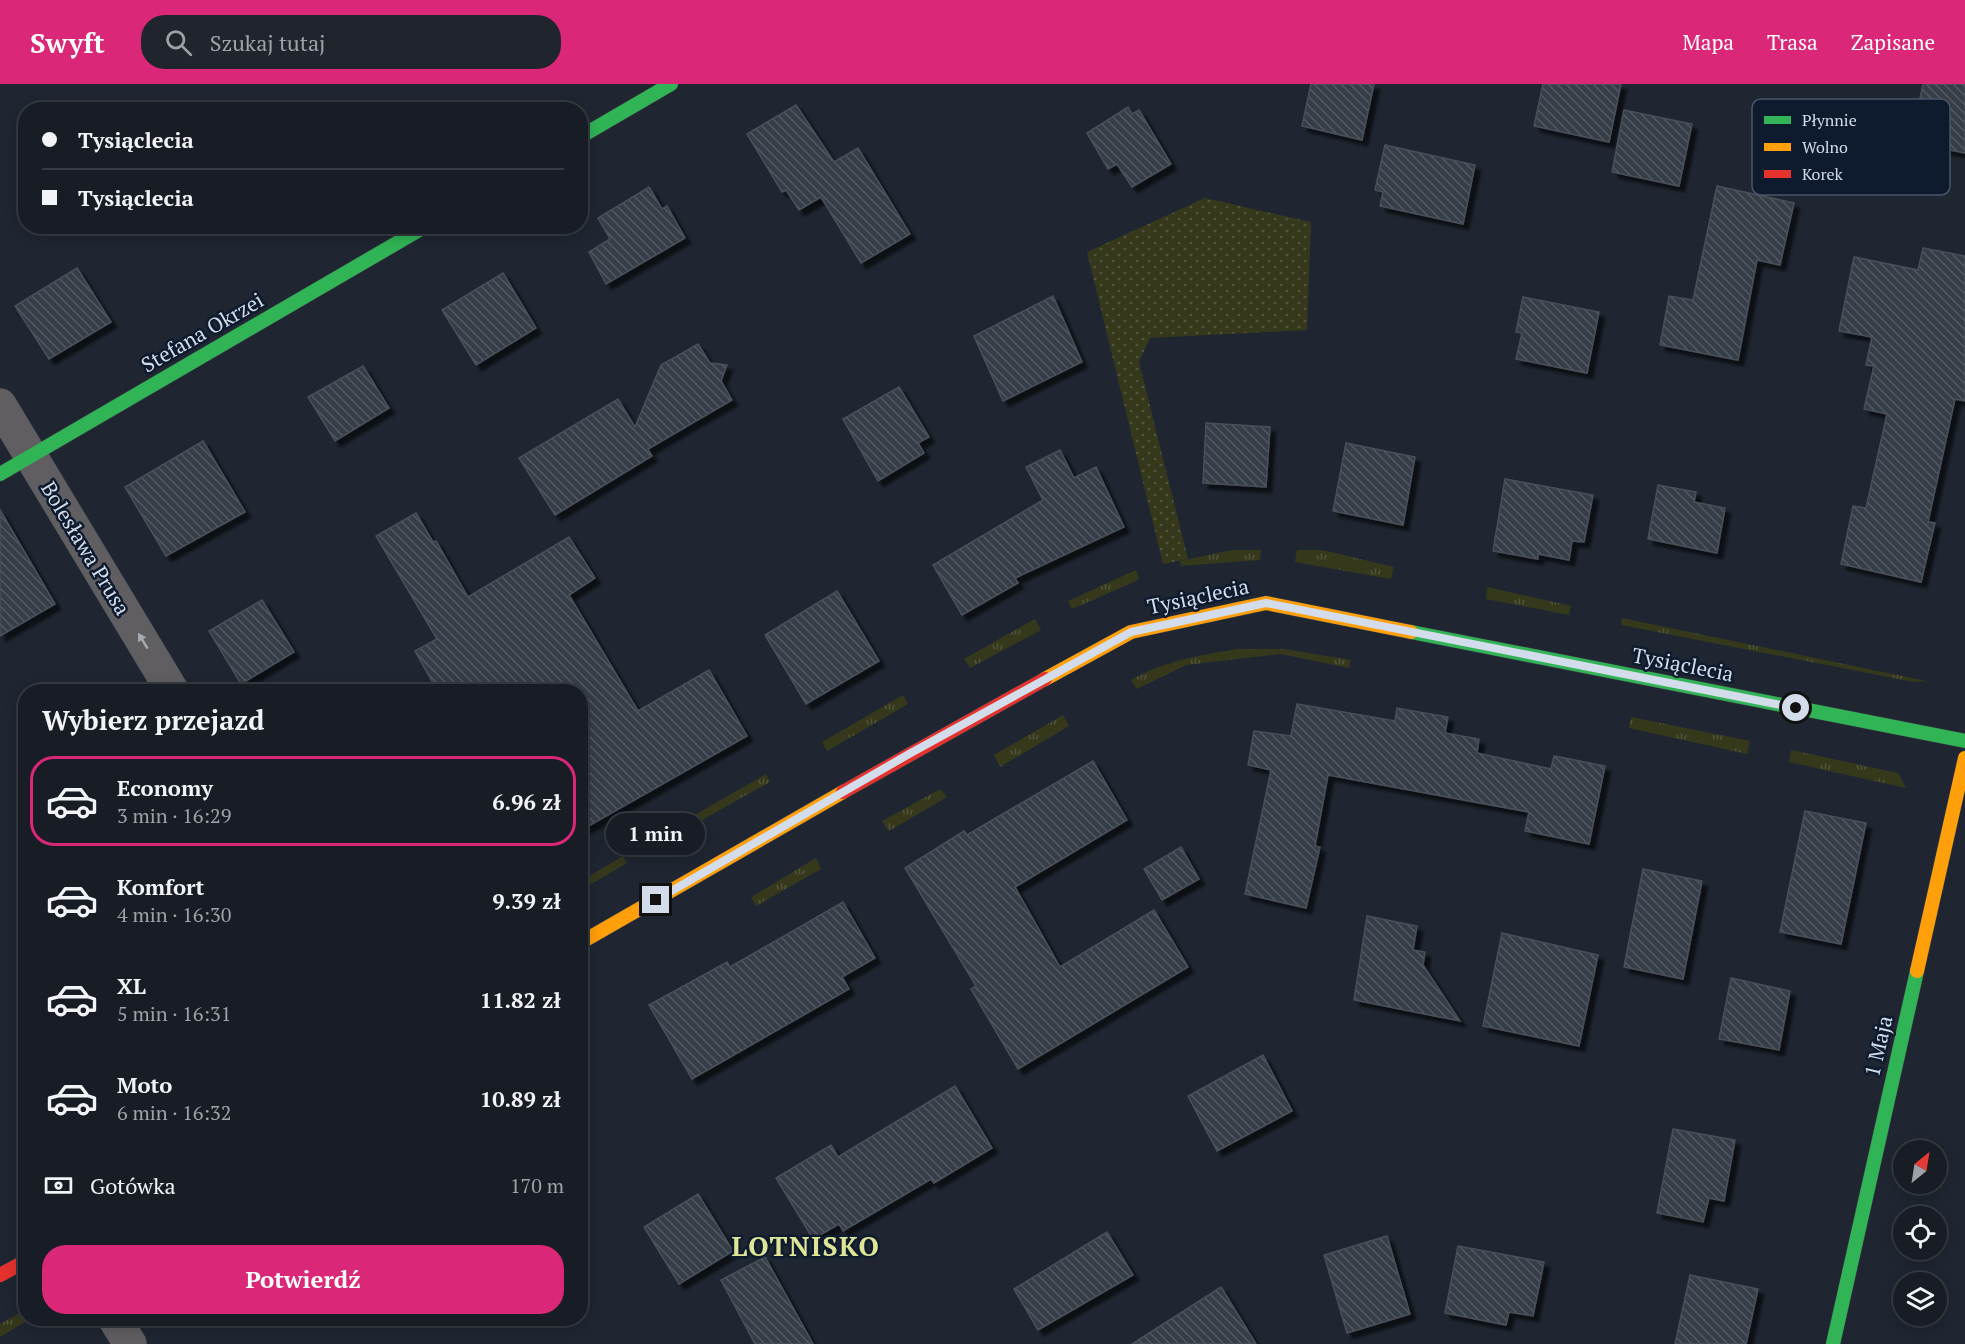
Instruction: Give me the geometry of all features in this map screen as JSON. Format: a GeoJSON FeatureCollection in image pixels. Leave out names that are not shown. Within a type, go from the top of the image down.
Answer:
{"type":"FeatureCollection","features":[{"type":"Feature","properties":{"kind":"street"},"geometry":{"type":"LineString","coordinates":[[588,132],[671,84]]}},
{"type":"Feature","properties":{"kind":"street","name":"Stefana Okrzei"},"geometry":{"type":"LineString","coordinates":[[0,474],[412,234]]}},
{"type":"Feature","properties":{"kind":"street","name":"Bolesława Prusa"},"geometry":{"type":"LineString","coordinates":[[0,405],[168,684]]}},
{"type":"Feature","properties":{"kind":"street","name":"Tysiąclecia"},"geometry":{"type":"LineString","coordinates":[[588,938],[909,754],[1131,632],[1266,603],[1965,741]]}},
{"type":"Feature","properties":{"kind":"street","name":"1 Maja"},"geometry":{"type":"LineString","coordinates":[[1833,1344],[1965,758]]}},
{"type":"Feature","properties":{"kind":"street"},"geometry":{"type":"LineString","coordinates":[[0,1275],[18,1265]]}},
{"type":"Feature","properties":{"kind":"street"},"geometry":{"type":"LineString","coordinates":[[119,1326],[130,1344]]}},
{"type":"Feature","properties":{"kind":"green space"},"geometry":{"type":"Polygon","coordinates":[[[1205,198],[1311,222],[1307,330],[1150,338],[1139,362],[1188,559],[1163,564],[1087,252],[1205,198]]]}},
{"type":"Feature","properties":{"kind":"green space"},"geometry":{"type":"Polygon","coordinates":[[[1232,550],[1261,550],[1260,560],[1181,566],[1180,561],[1232,550]]]}},
{"type":"Feature","properties":{"kind":"green space"},"geometry":{"type":"Polygon","coordinates":[[[1297,550],[1322,550],[1394,567],[1391,579],[1295,562],[1297,550]]]}},
{"type":"Feature","properties":{"kind":"green space"},"geometry":{"type":"Polygon","coordinates":[[[1136,570],[1139,579],[1072,609],[1068,601],[1136,570]]]}},
{"type":"Feature","properties":{"kind":"green space"},"geometry":{"type":"Polygon","coordinates":[[[1487,587],[1571,606],[1569,615],[1486,599],[1487,587]]]}},
{"type":"Feature","properties":{"kind":"green space"},"geometry":{"type":"Polygon","coordinates":[[[1622,618],[1926,681],[1914,682],[1621,625],[1622,618]]]}},
{"type":"Feature","properties":{"kind":"green space"},"geometry":{"type":"Polygon","coordinates":[[[1035,619],[1041,630],[970,668],[964,659],[1035,619]]]}},
{"type":"Feature","properties":{"kind":"green space"},"geometry":{"type":"Polygon","coordinates":[[[1237,649],[1284,649],[1351,660],[1349,668],[1281,654],[1186,665],[1137,689],[1131,680],[1169,663],[1237,649]]]}},
{"type":"Feature","properties":{"kind":"green space"},"geometry":{"type":"Polygon","coordinates":[[[903,695],[908,704],[827,751],[822,742],[903,695]]]}},
{"type":"Feature","properties":{"kind":"green space"},"geometry":{"type":"Polygon","coordinates":[[[1063,715],[1069,726],[1000,767],[994,755],[1063,715]]]}},
{"type":"Feature","properties":{"kind":"green space"},"geometry":{"type":"Polygon","coordinates":[[[1631,717],[1750,741],[1747,754],[1629,728],[1631,717]]]}},
{"type":"Feature","properties":{"kind":"green space"},"geometry":{"type":"Polygon","coordinates":[[[1791,750],[1898,773],[1906,788],[1789,762],[1791,750]]]}},
{"type":"Feature","properties":{"kind":"green space"},"geometry":{"type":"Polygon","coordinates":[[[766,774],[770,782],[688,828],[684,821],[766,774]]]}},
{"type":"Feature","properties":{"kind":"green space"},"geometry":{"type":"Polygon","coordinates":[[[940,789],[947,797],[889,831],[882,821],[940,789]]]}},
{"type":"Feature","properties":{"kind":"green space"},"geometry":{"type":"Polygon","coordinates":[[[623,856],[627,863],[588,886],[588,877],[623,856]]]}},
{"type":"Feature","properties":{"kind":"green space"},"geometry":{"type":"Polygon","coordinates":[[[816,858],[821,869],[756,906],[751,897],[816,858]]]}},
{"type":"Feature","properties":{"kind":"green space"},"geometry":{"type":"Polygon","coordinates":[[[18,1314],[18,1326],[0,1337],[0,1324],[18,1314]]]}},
{"type":"Feature","properties":{"kind":"building"},"geometry":{"type":"Polygon","coordinates":[[[1311,84],[1374,84],[1362,140],[1302,126],[1311,84]]]}},
{"type":"Feature","properties":{"kind":"building"},"geometry":{"type":"Polygon","coordinates":[[[1543,84],[1621,84],[1609,142],[1534,126],[1543,84]]]}},
{"type":"Feature","properties":{"kind":"building"},"geometry":{"type":"Polygon","coordinates":[[[1923,84],[1965,84],[1965,153],[1950,150],[1950,99],[1920,99],[1923,84]]]}},
{"type":"Feature","properties":{"kind":"building"},"geometry":{"type":"Polygon","coordinates":[[[796,105],[834,162],[858,148],[910,234],[861,263],[821,197],[799,210],[786,190],[782,192],[747,134],[796,105]]]}},
{"type":"Feature","properties":{"kind":"building"},"geometry":{"type":"Polygon","coordinates":[[[1128,107],[1132,114],[1139,110],[1171,164],[1132,187],[1117,164],[1108,169],[1087,133],[1128,107]]]}},
{"type":"Feature","properties":{"kind":"building"},"geometry":{"type":"Polygon","coordinates":[[[1624,110],[1692,124],[1679,186],[1612,172],[1624,110]]]}},
{"type":"Feature","properties":{"kind":"building"},"geometry":{"type":"Polygon","coordinates":[[[1385,145],[1475,165],[1463,224],[1380,206],[1383,192],[1375,190],[1385,145]]]}},
{"type":"Feature","properties":{"kind":"building"},"geometry":{"type":"Polygon","coordinates":[[[1717,186],[1794,203],[1780,265],[1757,260],[1738,360],[1660,345],[1669,296],[1693,300],[1717,186]]]}},
{"type":"Feature","properties":{"kind":"building"},"geometry":{"type":"Polygon","coordinates":[[[649,187],[662,209],[667,206],[685,238],[606,284],[589,252],[610,239],[598,218],[649,187]]]}},
{"type":"Feature","properties":{"kind":"building"},"geometry":{"type":"Polygon","coordinates":[[[1923,248],[1965,256],[1965,401],[1955,399],[1928,522],[1935,523],[1921,582],[1841,564],[1853,506],[1866,508],[1887,414],[1864,409],[1874,366],[1866,365],[1872,337],[1839,331],[1854,257],[1918,270],[1923,248]]]}},
{"type":"Feature","properties":{"kind":"building"},"geometry":{"type":"Polygon","coordinates":[[[77,268],[111,322],[49,359],[15,306],[77,268]]]}},
{"type":"Feature","properties":{"kind":"building"},"geometry":{"type":"Polygon","coordinates":[[[503,273],[536,328],[476,365],[442,310],[503,273]]]}},
{"type":"Feature","properties":{"kind":"building"},"geometry":{"type":"Polygon","coordinates":[[[1053,296],[1082,362],[1003,401],[974,336],[1053,296]]]}},
{"type":"Feature","properties":{"kind":"building"},"geometry":{"type":"Polygon","coordinates":[[[1523,297],[1599,312],[1587,373],[1516,359],[1522,333],[1516,332],[1523,297]]]}},
{"type":"Feature","properties":{"kind":"building"},"geometry":{"type":"Polygon","coordinates":[[[698,344],[710,363],[727,365],[721,381],[732,400],[648,449],[652,456],[555,515],[519,458],[618,399],[635,427],[661,365],[698,344]]]}},
{"type":"Feature","properties":{"kind":"building"},"geometry":{"type":"Polygon","coordinates":[[[363,366],[389,408],[335,441],[308,397],[363,366]]]}},
{"type":"Feature","properties":{"kind":"building"},"geometry":{"type":"Polygon","coordinates":[[[899,387],[929,437],[918,443],[924,453],[878,481],[843,419],[899,387]]]}},
{"type":"Feature","properties":{"kind":"building"},"geometry":{"type":"Polygon","coordinates":[[[1206,423],[1270,427],[1266,487],[1203,483],[1206,423]]]}},
{"type":"Feature","properties":{"kind":"building"},"geometry":{"type":"Polygon","coordinates":[[[203,441],[245,512],[166,556],[125,487],[203,441]]]}},
{"type":"Feature","properties":{"kind":"building"},"geometry":{"type":"Polygon","coordinates":[[[1346,443],[1415,457],[1403,525],[1333,511],[1346,443]]]}},
{"type":"Feature","properties":{"kind":"building"},"geometry":{"type":"Polygon","coordinates":[[[1060,450],[1074,478],[1096,467],[1124,527],[1015,578],[1018,583],[962,615],[933,565],[1043,500],[1026,467],[1060,450]]]}},
{"type":"Feature","properties":{"kind":"building"},"geometry":{"type":"Polygon","coordinates":[[[1505,479],[1593,495],[1584,542],[1572,541],[1569,560],[1538,554],[1538,559],[1493,551],[1505,479]]]}},
{"type":"Feature","properties":{"kind":"building"},"geometry":{"type":"Polygon","coordinates":[[[1658,485],[1696,492],[1694,502],[1725,508],[1717,553],[1648,539],[1658,485]]]}},
{"type":"Feature","properties":{"kind":"building"},"geometry":{"type":"Polygon","coordinates":[[[0,510],[55,604],[0,636],[0,510]]]}},
{"type":"Feature","properties":{"kind":"building"},"geometry":{"type":"Polygon","coordinates":[[[416,513],[433,542],[436,541],[468,597],[569,537],[595,578],[569,595],[638,711],[709,670],[747,736],[588,826],[588,684],[434,684],[415,651],[437,639],[376,536],[416,513]]]}},
{"type":"Feature","properties":{"kind":"building"},"geometry":{"type":"Polygon","coordinates":[[[837,591],[879,661],[806,704],[765,635],[837,591]]]}},
{"type":"Feature","properties":{"kind":"building"},"geometry":{"type":"Polygon","coordinates":[[[262,600],[294,652],[241,684],[209,631],[262,600]]]}},
{"type":"Feature","properties":{"kind":"building"},"geometry":{"type":"Polygon","coordinates":[[[1297,704],[1395,721],[1397,708],[1448,717],[1445,733],[1479,739],[1477,753],[1551,769],[1554,756],[1605,766],[1589,844],[1525,831],[1529,812],[1328,775],[1315,846],[1320,847],[1306,908],[1245,894],[1271,770],[1248,765],[1254,731],[1291,736],[1297,704]]]}},
{"type":"Feature","properties":{"kind":"building"},"geometry":{"type":"Polygon","coordinates":[[[1093,761],[1127,820],[1015,887],[1060,967],[1154,910],[1188,967],[1018,1069],[971,989],[976,986],[905,868],[964,831],[967,835],[1093,761]]]}},
{"type":"Feature","properties":{"kind":"building"},"geometry":{"type":"Polygon","coordinates":[[[1805,811],[1866,823],[1841,944],[1780,932],[1805,811]]]}},
{"type":"Feature","properties":{"kind":"building"},"geometry":{"type":"Polygon","coordinates":[[[1181,847],[1199,879],[1162,900],[1144,869],[1181,847]]]}},
{"type":"Feature","properties":{"kind":"building"},"geometry":{"type":"Polygon","coordinates":[[[1643,869],[1702,881],[1683,979],[1624,967],[1643,869]]]}},
{"type":"Feature","properties":{"kind":"building"},"geometry":{"type":"Polygon","coordinates":[[[843,902],[875,958],[842,977],[849,989],[692,1079],[649,1005],[727,962],[730,967],[843,902]]]}},
{"type":"Feature","properties":{"kind":"building"},"geometry":{"type":"Polygon","coordinates":[[[1367,916],[1417,926],[1413,950],[1425,952],[1423,965],[1460,1021],[1354,1000],[1367,916]]]}},
{"type":"Feature","properties":{"kind":"building"},"geometry":{"type":"Polygon","coordinates":[[[1502,933],[1598,955],[1579,1046],[1483,1026],[1502,933]]]}},
{"type":"Feature","properties":{"kind":"building"},"geometry":{"type":"Polygon","coordinates":[[[1731,978],[1790,991],[1779,1050],[1719,1039],[1731,978]]]}},
{"type":"Feature","properties":{"kind":"building"},"geometry":{"type":"Polygon","coordinates":[[[1263,1055],[1292,1111],[1217,1151],[1188,1096],[1263,1055]]]}},
{"type":"Feature","properties":{"kind":"building"},"geometry":{"type":"Polygon","coordinates":[[[955,1086],[992,1148],[934,1183],[931,1179],[843,1231],[839,1224],[813,1239],[776,1178],[831,1145],[838,1157],[955,1086]]]}},
{"type":"Feature","properties":{"kind":"building"},"geometry":{"type":"Polygon","coordinates":[[[1673,1129],[1735,1140],[1724,1201],[1709,1198],[1703,1222],[1657,1213],[1673,1129]]]}},
{"type":"Feature","properties":{"kind":"building"},"geometry":{"type":"Polygon","coordinates":[[[698,1194],[733,1251],[679,1284],[644,1227],[698,1194]]]}},
{"type":"Feature","properties":{"kind":"building"},"geometry":{"type":"Polygon","coordinates":[[[1107,1232],[1133,1275],[1038,1330],[1014,1289],[1107,1232]]]}},
{"type":"Feature","properties":{"kind":"building"},"geometry":{"type":"Polygon","coordinates":[[[1387,1236],[1410,1314],[1347,1333],[1324,1255],[1387,1236]]]}},
{"type":"Feature","properties":{"kind":"building"},"geometry":{"type":"Polygon","coordinates":[[[1458,1246],[1544,1262],[1533,1316],[1509,1312],[1506,1325],[1445,1313],[1458,1246]]]}},
{"type":"Feature","properties":{"kind":"building"},"geometry":{"type":"Polygon","coordinates":[[[765,1257],[813,1344],[755,1344],[721,1280],[765,1257]]]}},
{"type":"Feature","properties":{"kind":"building"},"geometry":{"type":"Polygon","coordinates":[[[1690,1275],[1758,1289],[1746,1344],[1675,1344],[1690,1275]]]}},
{"type":"Feature","properties":{"kind":"building"},"geometry":{"type":"Polygon","coordinates":[[[1221,1287],[1256,1344],[1132,1344],[1221,1287]]]}},
{"type":"Feature","properties":{"kind":"traffic: fast"},"geometry":{"type":"LineString","coordinates":[[588,132],[671,84]]}},
{"type":"Feature","properties":{"kind":"traffic: fast"},"geometry":{"type":"LineString","coordinates":[[0,474],[412,234]]}},
{"type":"Feature","properties":{"kind":"traffic: fast"},"geometry":{"type":"LineString","coordinates":[[1411,632],[1965,741]]}},
{"type":"Feature","properties":{"kind":"traffic: fast"},"geometry":{"type":"LineString","coordinates":[[1833,1344],[1917,971]]}},
{"type":"Feature","properties":{"kind":"traffic: slow"},"geometry":{"type":"LineString","coordinates":[[1045,679],[1131,632],[1266,603],[1411,632]]}},
{"type":"Feature","properties":{"kind":"traffic: slow"},"geometry":{"type":"LineString","coordinates":[[1917,971],[1965,758]]}},
{"type":"Feature","properties":{"kind":"traffic: slow"},"geometry":{"type":"LineString","coordinates":[[588,938],[843,792]]}},
{"type":"Feature","properties":{"kind":"traffic: jam"},"geometry":{"type":"LineString","coordinates":[[843,792],[1045,679]]}},
{"type":"Feature","properties":{"kind":"traffic: jam"},"geometry":{"type":"LineString","coordinates":[[0,1275],[18,1265]]}},
{"type":"Feature","properties":{"kind":"district","name":"LOTNISKO"},"geometry":{"type":"Point","coordinates":[806,1246]}},
{"type":"Feature","properties":{"kind":"route"},"geometry":{"type":"LineString","coordinates":[[656,900],[909,754],[1131,632],[1266,603],[1796,708]]}}]}
